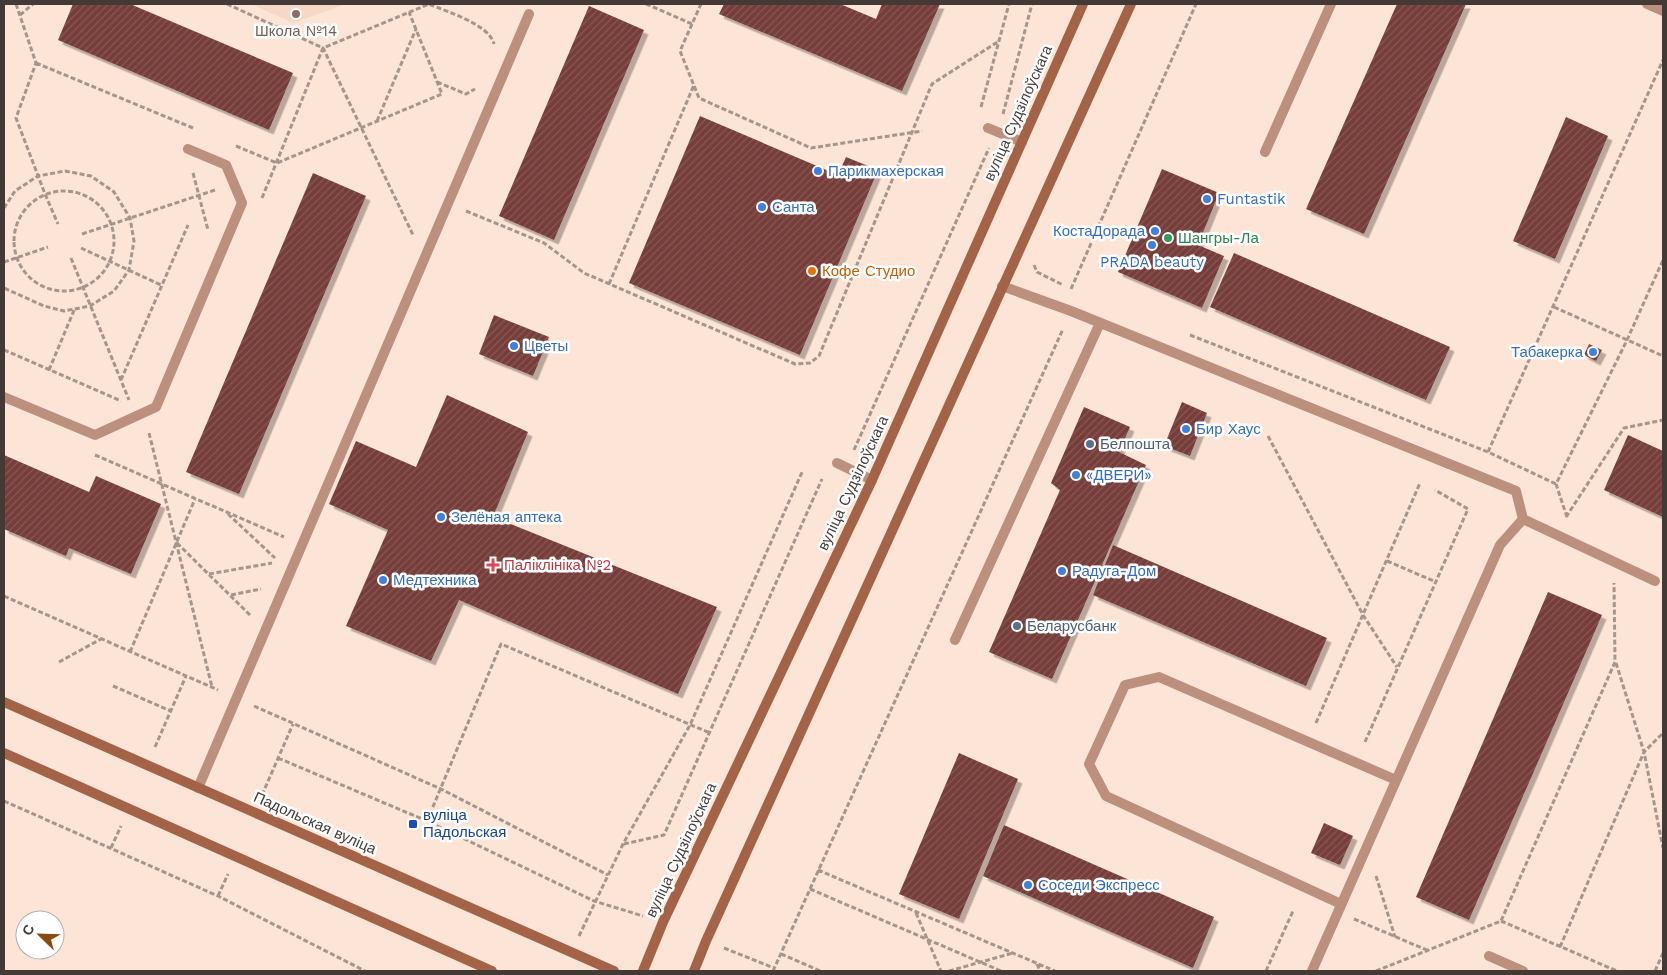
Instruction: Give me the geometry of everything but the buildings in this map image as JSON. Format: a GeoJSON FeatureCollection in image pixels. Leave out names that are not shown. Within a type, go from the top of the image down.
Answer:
{"type":"FeatureCollection","features":[{"type":"Feature","properties":{"kind":"main road","name":"вуліца Судзілоўскага"},"geometry":{"type":"LineString","coordinates":[[642,971],[663,922],[872,480],[1083,4]]}},
{"type":"Feature","properties":{"kind":"main road"},"geometry":{"type":"LineString","coordinates":[[694,971],[1131,4]]}},
{"type":"Feature","properties":{"kind":"main road","name":"Падольская вуліца"},"geometry":{"type":"LineString","coordinates":[[4,702],[614,971]]}},
{"type":"Feature","properties":{"kind":"main road"},"geometry":{"type":"LineString","coordinates":[[4,753],[492,971]]}},
{"type":"Feature","properties":{"kind":"lane"},"geometry":{"type":"LineString","coordinates":[[1264,152],[1331,4]]}},
{"type":"Feature","properties":{"kind":"lane"},"geometry":{"type":"LineString","coordinates":[[198,788],[529,14]]}},
{"type":"Feature","properties":{"kind":"lane"},"geometry":{"type":"LineString","coordinates":[[992,129],[1022,142]]}},
{"type":"Feature","properties":{"kind":"lane"},"geometry":{"type":"LineString","coordinates":[[4,397],[95,435],[156,407],[242,203],[226,165],[188,149]]}},
{"type":"Feature","properties":{"kind":"lane"},"geometry":{"type":"LineString","coordinates":[[1002,286],[1071,311],[1516,491],[1523,519]]}},
{"type":"Feature","properties":{"kind":"lane"},"geometry":{"type":"LineString","coordinates":[[955,640],[1100,323]]}},
{"type":"Feature","properties":{"kind":"lane"},"geometry":{"type":"LineString","coordinates":[[837,463],[872,480]]}},
{"type":"Feature","properties":{"kind":"lane"},"geometry":{"type":"LineString","coordinates":[[1523,519],[1655,581]]}},
{"type":"Feature","properties":{"kind":"lane"},"geometry":{"type":"LineString","coordinates":[[1312,971],[1500,545],[1523,519]]}},
{"type":"Feature","properties":{"kind":"lane"},"geometry":{"type":"LineString","coordinates":[[1342,904],[1106,796],[1089,764],[1125,685],[1159,677],[1396,780]]}},
{"type":"Feature","properties":{"kind":"lane"},"geometry":{"type":"LineString","coordinates":[[1489,956],[1523,971]]}},
{"type":"Feature","properties":{"kind":"path"},"geometry":{"type":"LineString","coordinates":[[16,4],[36,63],[16,118],[58,224]]}},
{"type":"Feature","properties":{"kind":"path"},"geometry":{"type":"LineString","coordinates":[[20,15],[33,4]]}},
{"type":"Feature","properties":{"kind":"path"},"geometry":{"type":"LineString","coordinates":[[227,4],[323,48],[416,242]]}},
{"type":"Feature","properties":{"kind":"path"},"geometry":{"type":"LineString","coordinates":[[323,48],[429,4],[480,27],[492,38],[496,51]]}},
{"type":"Feature","properties":{"kind":"path"},"geometry":{"type":"LineString","coordinates":[[649,4],[692,24]]}},
{"type":"Feature","properties":{"kind":"path"},"geometry":{"type":"LineString","coordinates":[[701,4],[680,51],[699,98],[811,148],[922,130]]}},
{"type":"Feature","properties":{"kind":"path"},"geometry":{"type":"LineString","coordinates":[[980,107],[1009,4]]}},
{"type":"Feature","properties":{"kind":"path"},"geometry":{"type":"LineString","coordinates":[[853,452],[992,129],[1004,114],[1032,4]]}},
{"type":"Feature","properties":{"kind":"path"},"geometry":{"type":"LineString","coordinates":[[706,941],[773,970],[1071,311],[1071,289],[1196,4]]}},
{"type":"Feature","properties":{"kind":"path"},"geometry":{"type":"LineString","coordinates":[[233,144],[278,163],[442,94],[409,12]]}},
{"type":"Feature","properties":{"kind":"path"},"geometry":{"type":"LineString","coordinates":[[376,121],[416,29]]}},
{"type":"Feature","properties":{"kind":"path"},"geometry":{"type":"LineString","coordinates":[[463,210],[544,243],[584,273],[795,364],[810,364],[819,356],[932,84],[999,41]]}},
{"type":"Feature","properties":{"kind":"path"},"geometry":{"type":"LineString","coordinates":[[1488,452],[1663,60]]}},
{"type":"Feature","properties":{"kind":"path"},"geometry":{"type":"LineString","coordinates":[[36,63],[197,130]]}},
{"type":"Feature","properties":{"kind":"path"},"geometry":{"type":"LineString","coordinates":[[437,82],[466,94],[480,86]]}},
{"type":"Feature","properties":{"kind":"path"},"geometry":{"type":"LineString","coordinates":[[609,284],[694,85]]}},
{"type":"Feature","properties":{"kind":"path"},"geometry":{"type":"LineString","coordinates":[[191,165],[210,237],[213,229]]}},
{"type":"Feature","properties":{"kind":"path"},"geometry":{"type":"LineString","coordinates":[[4,208],[16,191],[38,176],[65,171],[91,176],[114,192],[130,218],[134,241],[128,270],[114,291],[90,306],[64,311],[44,306],[4,288]]}},
{"type":"Feature","properties":{"kind":"path"},"geometry":{"type":"LineString","coordinates":[[65,190],[85,194],[101,207],[112,224],[114,243],[110,262],[99,277],[83,287],[63,291],[43,287],[26,275],[16,258],[14,239],[18,220],[29,204],[45,194],[65,190]]}},
{"type":"Feature","properties":{"kind":"path"},"geometry":{"type":"LineString","coordinates":[[82,234],[216,190]]}},
{"type":"Feature","properties":{"kind":"path"},"geometry":{"type":"LineString","coordinates":[[121,380],[188,225]]}},
{"type":"Feature","properties":{"kind":"path"},"geometry":{"type":"LineString","coordinates":[[1023,240],[1037,272],[1080,292]]}},
{"type":"Feature","properties":{"kind":"path"},"geometry":{"type":"LineString","coordinates":[[4,262],[48,247]]}},
{"type":"Feature","properties":{"kind":"path"},"geometry":{"type":"LineString","coordinates":[[81,248],[161,285]]}},
{"type":"Feature","properties":{"kind":"path"},"geometry":{"type":"LineString","coordinates":[[4,350],[131,405],[71,258]]}},
{"type":"Feature","properties":{"kind":"path"},"geometry":{"type":"LineString","coordinates":[[1575,521],[1566,517],[1556,484],[1627,340],[1663,260]]}},
{"type":"Feature","properties":{"kind":"path"},"geometry":{"type":"LineString","coordinates":[[1554,307],[1663,356]]}},
{"type":"Feature","properties":{"kind":"path"},"geometry":{"type":"LineString","coordinates":[[49,370],[75,308]]}},
{"type":"Feature","properties":{"kind":"path"},"geometry":{"type":"LineString","coordinates":[[1182,332],[1488,452],[1556,484]]}},
{"type":"Feature","properties":{"kind":"path"},"geometry":{"type":"LineString","coordinates":[[1566,517],[1624,428],[1663,420]]}},
{"type":"Feature","properties":{"kind":"path"},"geometry":{"type":"LineString","coordinates":[[149,433],[212,688]]}},
{"type":"Feature","properties":{"kind":"path"},"geometry":{"type":"LineString","coordinates":[[1268,436],[1363,615],[1398,668]]}},
{"type":"Feature","properties":{"kind":"path"},"geometry":{"type":"LineString","coordinates":[[87,452],[289,540]]}},
{"type":"Feature","properties":{"kind":"path"},"geometry":{"type":"LineString","coordinates":[[571,953],[594,901],[623,844],[690,725],[802,470]]}},
{"type":"Feature","properties":{"kind":"path"},"geometry":{"type":"LineString","coordinates":[[623,844],[664,835],[822,478]]}},
{"type":"Feature","properties":{"kind":"path"},"geometry":{"type":"LineString","coordinates":[[1316,723],[1420,483]]}},
{"type":"Feature","properties":{"kind":"path"},"geometry":{"type":"LineString","coordinates":[[1365,742],[1468,508],[1435,490]]}},
{"type":"Feature","properties":{"kind":"path"},"geometry":{"type":"LineString","coordinates":[[130,652],[195,499]]}},
{"type":"Feature","properties":{"kind":"path"},"geometry":{"type":"LineString","coordinates":[[209,574],[279,562],[225,512]]}},
{"type":"Feature","properties":{"kind":"path"},"geometry":{"type":"LineString","coordinates":[[177,543],[255,620]]}},
{"type":"Feature","properties":{"kind":"path"},"geometry":{"type":"LineString","coordinates":[[1386,561],[1436,582]]}},
{"type":"Feature","properties":{"kind":"path"},"geometry":{"type":"LineString","coordinates":[[1614,578],[1615,662],[1644,752],[1663,848]]}},
{"type":"Feature","properties":{"kind":"path"},"geometry":{"type":"LineString","coordinates":[[230,595],[268,588]]}},
{"type":"Feature","properties":{"kind":"path"},"geometry":{"type":"LineString","coordinates":[[4,596],[442,789],[608,875]]}},
{"type":"Feature","properties":{"kind":"path"},"geometry":{"type":"LineString","coordinates":[[59,662],[101,639]]}},
{"type":"Feature","properties":{"kind":"path"},"geometry":{"type":"LineString","coordinates":[[427,821],[501,644],[710,733]]}},
{"type":"Feature","properties":{"kind":"path"},"geometry":{"type":"LineString","coordinates":[[1376,971],[1501,921],[1615,662]]}},
{"type":"Feature","properties":{"kind":"path"},"geometry":{"type":"LineString","coordinates":[[114,686],[171,712]]}},
{"type":"Feature","properties":{"kind":"path"},"geometry":{"type":"LineString","coordinates":[[1560,947],[1644,752],[1663,733]]}},
{"type":"Feature","properties":{"kind":"path"},"geometry":{"type":"LineString","coordinates":[[278,758],[427,821],[594,901],[663,922]]}},
{"type":"Feature","properties":{"kind":"path"},"geometry":{"type":"LineString","coordinates":[[4,801],[218,896],[365,971]]}},
{"type":"Feature","properties":{"kind":"path"},"geometry":{"type":"LineString","coordinates":[[818,870],[1055,971]]}},
{"type":"Feature","properties":{"kind":"path"},"geometry":{"type":"LineString","coordinates":[[1371,879],[1374,871],[1396,937]]}},
{"type":"Feature","properties":{"kind":"path"},"geometry":{"type":"LineString","coordinates":[[810,889],[1001,971]]}},
{"type":"Feature","properties":{"kind":"path"},"geometry":{"type":"LineString","coordinates":[[1266,971],[1293,911]]}},
{"type":"Feature","properties":{"kind":"path"},"geometry":{"type":"LineString","coordinates":[[1350,928],[1357,911]]}},
{"type":"Feature","properties":{"kind":"path"},"geometry":{"type":"LineString","coordinates":[[916,912],[941,971]]}},
{"type":"Feature","properties":{"kind":"path"},"geometry":{"type":"LineString","coordinates":[[1354,919],[1429,951]]}},
{"type":"Feature","properties":{"kind":"path"},"geometry":{"type":"LineString","coordinates":[[1501,921],[1617,971]]}},
{"type":"Feature","properties":{"kind":"path"},"geometry":{"type":"LineString","coordinates":[[948,971],[1013,953]]}},
{"type":"Feature","properties":{"kind":"path"},"geometry":{"type":"LineString","coordinates":[[1655,971],[1663,953]]}},
{"type":"Feature","properties":{"kind":"path"},"geometry":{"type":"LineString","coordinates":[[781,954],[820,971]]}},
{"type":"Feature","properties":{"kind":"path"},"geometry":{"type":"LineString","coordinates":[[1037,964],[1040,971]]}},
{"type":"Feature","properties":{"kind":"shaded area","name":"Школа №14"},"geometry":{"type":"Polygon","coordinates":[[[251,4],[346,4],[293,23],[251,4]]]}},
{"type":"Feature","properties":{"kind":"place","name":"Школа №14"},"geometry":{"type":"Point","coordinates":[296,14]}},
{"type":"Feature","properties":{"kind":"place","name":"Парикмахерская"},"geometry":{"type":"Point","coordinates":[818,171]}},
{"type":"Feature","properties":{"kind":"place","name":"Funtastik"},"geometry":{"type":"Point","coordinates":[1207,199]}},
{"type":"Feature","properties":{"kind":"place","name":"Санта"},"geometry":{"type":"Point","coordinates":[762,207]}},
{"type":"Feature","properties":{"kind":"place","name":"КостаДорада"},"geometry":{"type":"Point","coordinates":[1155,231]}},
{"type":"Feature","properties":{"kind":"place","name":"Шангры-Ла"},"geometry":{"type":"Point","coordinates":[1168,238]}},
{"type":"Feature","properties":{"kind":"place","name":"PRADA beauty"},"geometry":{"type":"Point","coordinates":[1152,245]}},
{"type":"Feature","properties":{"kind":"place","name":"Кофе Студио"},"geometry":{"type":"Point","coordinates":[812,271]}},
{"type":"Feature","properties":{"kind":"place","name":"Цветы"},"geometry":{"type":"Point","coordinates":[514,346]}},
{"type":"Feature","properties":{"kind":"place","name":"Табакерка"},"geometry":{"type":"Point","coordinates":[1593,352]}},
{"type":"Feature","properties":{"kind":"place","name":"Бир Хаус"},"geometry":{"type":"Point","coordinates":[1186,429]}},
{"type":"Feature","properties":{"kind":"place","name":"Белпошта"},"geometry":{"type":"Point","coordinates":[1090,444]}},
{"type":"Feature","properties":{"kind":"place","name":"«ДВЕРИ»"},"geometry":{"type":"Point","coordinates":[1076,475]}},
{"type":"Feature","properties":{"kind":"place","name":"Зелёная аптека"},"geometry":{"type":"Point","coordinates":[441,517]}},
{"type":"Feature","properties":{"kind":"place","name":"Паліклініка №2"},"geometry":{"type":"Point","coordinates":[493,565]}},
{"type":"Feature","properties":{"kind":"place","name":"Радуга-Дом"},"geometry":{"type":"Point","coordinates":[1062,571]}},
{"type":"Feature","properties":{"kind":"place","name":"Медтехника"},"geometry":{"type":"Point","coordinates":[383,580]}},
{"type":"Feature","properties":{"kind":"place","name":"Беларусбанк"},"geometry":{"type":"Point","coordinates":[1017,626]}},
{"type":"Feature","properties":{"kind":"place","name":"вуліца Падольская"},"geometry":{"type":"Point","coordinates":[413,824]}},
{"type":"Feature","properties":{"kind":"place","name":"Соседи Экспресс"},"geometry":{"type":"Point","coordinates":[1028,885]}}]}
